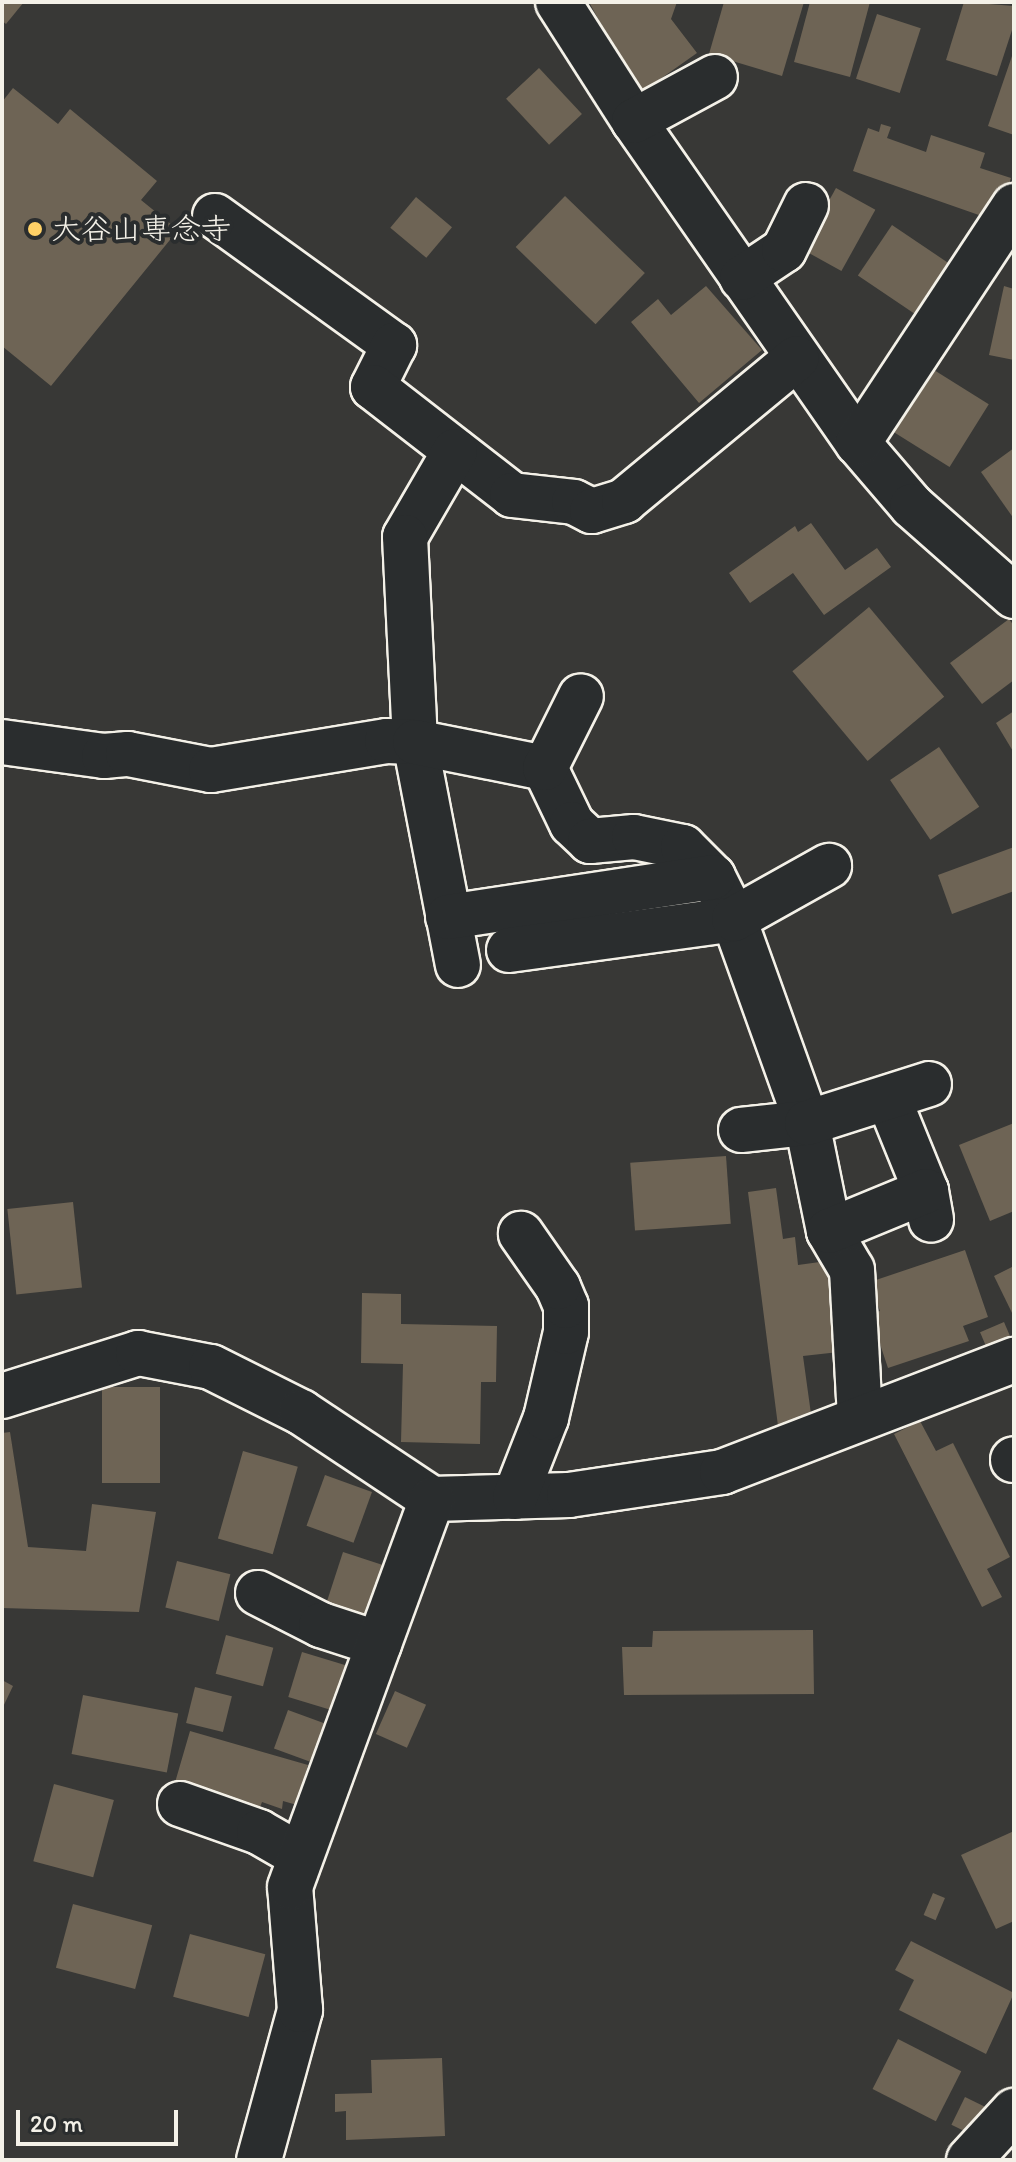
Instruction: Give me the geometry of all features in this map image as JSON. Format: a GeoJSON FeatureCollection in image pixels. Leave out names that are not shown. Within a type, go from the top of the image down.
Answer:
{"type":"FeatureCollection","features":[{"type":"Feature","properties":{"kind":"street"},"geometry":{"type":"LineString","coordinates":[[568,6],[634,121],[858,443],[912,506],[1014,596]]}},
{"type":"Feature","properties":{"kind":"street"},"geometry":{"type":"LineString","coordinates":[[634,121],[715,77]]}},
{"type":"Feature","properties":{"kind":"street"},"geometry":{"type":"LineString","coordinates":[[742,278],[784,250],[806,205]]}},
{"type":"Feature","properties":{"kind":"street"},"geometry":{"type":"LineString","coordinates":[[858,443],[1014,206]]}},
{"type":"Feature","properties":{"kind":"street"},"geometry":{"type":"LineString","coordinates":[[215,216],[394,345],[373,387],[512,495],[574,502],[592,511],[624,501],[797,358]]}},
{"type":"Feature","properties":{"kind":"street"},"geometry":{"type":"LineString","coordinates":[[455,451],[405,537],[415,742],[458,965]]}},
{"type":"Feature","properties":{"kind":"street"},"geometry":{"type":"LineString","coordinates":[[545,768],[581,696]]}},
{"type":"Feature","properties":{"kind":"street"},"geometry":{"type":"LineString","coordinates":[[2,742],[104,756],[128,754],[211,770],[387,741],[415,742],[545,768]]}},
{"type":"Feature","properties":{"kind":"street"},"geometry":{"type":"LineString","coordinates":[[545,768],[572,824],[590,841],[634,837],[683,847],[713,877],[734,919],[807,1123],[829,1231],[852,1270],[860,1416]]}},
{"type":"Feature","properties":{"kind":"street"},"geometry":{"type":"LineString","coordinates":[[509,950],[734,919],[829,866]]}},
{"type":"Feature","properties":{"kind":"street"},"geometry":{"type":"LineString","coordinates":[[448,917],[713,877]]}},
{"type":"Feature","properties":{"kind":"street"},"geometry":{"type":"LineString","coordinates":[[741,1130],[807,1123],[909,1092],[928,1206],[829,1231]]}},
{"type":"Feature","properties":{"kind":"street"},"geometry":{"type":"LineString","coordinates":[[515,1497],[546,1418],[566,1332],[566,1306],[558,1287],[521,1234]]}},
{"type":"Feature","properties":{"kind":"street"},"geometry":{"type":"LineString","coordinates":[[2,1396],[138,1353],[211,1367],[301,1412],[432,1499],[515,1497],[658,1485],[722,1472],[860,1416],[1014,1360]]}},
{"type":"Feature","properties":{"kind":"street"},"geometry":{"type":"LineString","coordinates":[[259,2160],[300,2010],[289,1908],[299,1855],[432,1499]]}},
{"type":"Feature","properties":{"kind":"street"},"geometry":{"type":"LineString","coordinates":[[258,1593],[321,1625],[379,1644]]}},
{"type":"Feature","properties":{"kind":"street"},"geometry":{"type":"LineString","coordinates":[[180,1804],[259,1832],[299,1855]]}},
{"type":"Feature","properties":{"kind":"street"},"geometry":{"type":"LineString","coordinates":[[969,2160],[1014,2111]]}},
{"type":"Feature","properties":{"kind":"building"},"geometry":{"type":"Polygon","coordinates":[[[2,2],[24,2],[6,24],[2,21],[2,2]]]}},
{"type":"Feature","properties":{"kind":"building"},"geometry":{"type":"Polygon","coordinates":[[[589,2],[677,2],[671,19],[697,53],[639,94],[589,2]]]}},
{"type":"Feature","properties":{"kind":"building"},"geometry":{"type":"Polygon","coordinates":[[[724,2],[804,2],[782,76],[709,54],[724,2]]]}},
{"type":"Feature","properties":{"kind":"building"},"geometry":{"type":"Polygon","coordinates":[[[810,2],[870,2],[850,77],[794,62],[810,2]]]}},
{"type":"Feature","properties":{"kind":"building"},"geometry":{"type":"Polygon","coordinates":[[[964,2],[1014,6],[1014,24],[997,76],[946,60],[964,2]]]}},
{"type":"Feature","properties":{"kind":"building"},"geometry":{"type":"Polygon","coordinates":[[[877,14],[921,28],[900,93],[856,79],[877,14]]]}},
{"type":"Feature","properties":{"kind":"building"},"geometry":{"type":"Polygon","coordinates":[[[1014,57],[1014,135],[988,126],[1014,57]]]}},
{"type":"Feature","properties":{"kind":"building"},"geometry":{"type":"Polygon","coordinates":[[[539,68],[582,114],[549,145],[506,99],[539,68]]]}},
{"type":"Feature","properties":{"kind":"building"},"geometry":{"type":"Polygon","coordinates":[[[13,88],[58,124],[70,109],[157,181],[141,200],[178,230],[51,386],[2,346],[2,102],[13,88]]]}},
{"type":"Feature","properties":{"kind":"building"},"geometry":{"type":"Polygon","coordinates":[[[881,124],[891,127],[887,138],[926,152],[931,135],[985,153],[980,168],[1011,178],[996,221],[853,171],[868,128],[879,132],[881,124]]]}},
{"type":"Feature","properties":{"kind":"building"},"geometry":{"type":"Polygon","coordinates":[[[836,188],[875,210],[841,271],[802,249],[836,188]]]}},
{"type":"Feature","properties":{"kind":"building"},"geometry":{"type":"Polygon","coordinates":[[[565,196],[645,273],[596,324],[516,247],[565,196]]]}},
{"type":"Feature","properties":{"kind":"building"},"geometry":{"type":"Polygon","coordinates":[[[416,197],[452,227],[426,258],[390,228],[416,197]]]}},
{"type":"Feature","properties":{"kind":"building"},"geometry":{"type":"Polygon","coordinates":[[[892,225],[955,267],[921,318],[858,276],[892,225]]]}},
{"type":"Feature","properties":{"kind":"building"},"geometry":{"type":"Polygon","coordinates":[[[706,286],[762,350],[699,403],[631,322],[658,299],[671,315],[706,286]]]}},
{"type":"Feature","properties":{"kind":"building"},"geometry":{"type":"Polygon","coordinates":[[[1004,286],[1014,289],[1014,360],[989,355],[1004,286]]]}},
{"type":"Feature","properties":{"kind":"building"},"geometry":{"type":"Polygon","coordinates":[[[926,365],[989,404],[950,467],[887,428],[926,365]]]}},
{"type":"Feature","properties":{"kind":"building"},"geometry":{"type":"Polygon","coordinates":[[[1014,448],[1014,519],[981,472],[1014,448]]]}},
{"type":"Feature","properties":{"kind":"building"},"geometry":{"type":"Polygon","coordinates":[[[811,523],[845,570],[877,548],[891,567],[824,615],[793,573],[750,603],[729,573],[795,526],[798,532],[811,523]]]}},
{"type":"Feature","properties":{"kind":"building"},"geometry":{"type":"Polygon","coordinates":[[[869,607],[944,697],[868,761],[792,671],[869,607]]]}},
{"type":"Feature","properties":{"kind":"building"},"geometry":{"type":"Polygon","coordinates":[[[1009,619],[1014,626],[1014,680],[982,704],[950,663],[1009,619]]]}},
{"type":"Feature","properties":{"kind":"building"},"geometry":{"type":"Polygon","coordinates":[[[1014,711],[1014,753],[996,723],[1014,711]]]}},
{"type":"Feature","properties":{"kind":"building"},"geometry":{"type":"Polygon","coordinates":[[[939,747],[979,807],[930,840],[890,780],[939,747]]]}},
{"type":"Feature","properties":{"kind":"building"},"geometry":{"type":"Polygon","coordinates":[[[1014,847],[1014,891],[952,914],[938,875],[1014,847]]]}},
{"type":"Feature","properties":{"kind":"building"},"geometry":{"type":"Polygon","coordinates":[[[1014,1123],[1014,1211],[990,1221],[959,1145],[1014,1123]]]}},
{"type":"Feature","properties":{"kind":"building"},"geometry":{"type":"Polygon","coordinates":[[[726,1156],[731,1224],[635,1231],[630,1163],[726,1156]]]}},
{"type":"Feature","properties":{"kind":"building"},"geometry":{"type":"Polygon","coordinates":[[[776,1188],[783,1239],[795,1237],[798,1265],[827,1261],[839,1352],[803,1356],[811,1414],[799,1416],[800,1423],[778,1426],[748,1192],[776,1188]]]}},
{"type":"Feature","properties":{"kind":"building"},"geometry":{"type":"Polygon","coordinates":[[[73,1202],[82,1288],[16,1294],[7,1209],[73,1202]]]}},
{"type":"Feature","properties":{"kind":"building"},"geometry":{"type":"Polygon","coordinates":[[[965,1250],[988,1317],[963,1326],[969,1341],[888,1368],[870,1314],[880,1311],[870,1282],[965,1250]]]}},
{"type":"Feature","properties":{"kind":"building"},"geometry":{"type":"Polygon","coordinates":[[[1014,1266],[1014,1317],[994,1276],[1014,1266]]]}},
{"type":"Feature","properties":{"kind":"building"},"geometry":{"type":"Polygon","coordinates":[[[362,1293],[401,1294],[401,1324],[497,1326],[496,1382],[481,1382],[480,1444],[401,1442],[403,1364],[361,1363],[362,1293]]]}},
{"type":"Feature","properties":{"kind":"building"},"geometry":{"type":"Polygon","coordinates":[[[1004,1322],[1010,1336],[986,1346],[980,1332],[1004,1322]]]}},
{"type":"Feature","properties":{"kind":"building"},"geometry":{"type":"Polygon","coordinates":[[[102,1387],[160,1387],[160,1483],[102,1483],[102,1387]]]}},
{"type":"Feature","properties":{"kind":"building"},"geometry":{"type":"Polygon","coordinates":[[[920,1421],[936,1451],[953,1443],[1010,1557],[987,1569],[1002,1597],[982,1607],[894,1434],[920,1421]]]}},
{"type":"Feature","properties":{"kind":"building"},"geometry":{"type":"Polygon","coordinates":[[[10,1432],[28,1547],[86,1551],[92,1504],[156,1512],[139,1612],[2,1608],[2,1433],[10,1432]]]}},
{"type":"Feature","properties":{"kind":"building"},"geometry":{"type":"Polygon","coordinates":[[[243,1451],[298,1467],[273,1554],[218,1538],[243,1451]]]}},
{"type":"Feature","properties":{"kind":"building"},"geometry":{"type":"Polygon","coordinates":[[[325,1475],[372,1492],[354,1543],[307,1526],[325,1475]]]}},
{"type":"Feature","properties":{"kind":"building"},"geometry":{"type":"Polygon","coordinates":[[[343,1552],[386,1566],[368,1620],[325,1606],[343,1552]]]}},
{"type":"Feature","properties":{"kind":"building"},"geometry":{"type":"Polygon","coordinates":[[[177,1561],[230,1574],[219,1621],[165,1608],[177,1561]]]}},
{"type":"Feature","properties":{"kind":"building"},"geometry":{"type":"Polygon","coordinates":[[[813,1630],[814,1694],[624,1695],[622,1647],[652,1647],[653,1631],[813,1630]]]}},
{"type":"Feature","properties":{"kind":"building"},"geometry":{"type":"Polygon","coordinates":[[[226,1635],[273,1648],[263,1686],[216,1674],[226,1635]]]}},
{"type":"Feature","properties":{"kind":"building"},"geometry":{"type":"Polygon","coordinates":[[[302,1652],[350,1667],[336,1712],[288,1697],[302,1652]]]}},
{"type":"Feature","properties":{"kind":"building"},"geometry":{"type":"Polygon","coordinates":[[[2,1680],[13,1686],[2,1709],[2,1680]]]}},
{"type":"Feature","properties":{"kind":"building"},"geometry":{"type":"Polygon","coordinates":[[[195,1687],[232,1696],[223,1732],[186,1723],[195,1687]]]}},
{"type":"Feature","properties":{"kind":"building"},"geometry":{"type":"Polygon","coordinates":[[[395,1691],[426,1705],[407,1748],[376,1734],[395,1691]]]}},
{"type":"Feature","properties":{"kind":"building"},"geometry":{"type":"Polygon","coordinates":[[[83,1695],[178,1714],[167,1772],[72,1754],[83,1695]]]}},
{"type":"Feature","properties":{"kind":"building"},"geometry":{"type":"Polygon","coordinates":[[[288,1710],[326,1724],[312,1762],[274,1749],[288,1710]]]}},
{"type":"Feature","properties":{"kind":"building"},"geometry":{"type":"Polygon","coordinates":[[[190,1731],[308,1765],[297,1805],[283,1801],[282,1809],[262,1802],[259,1810],[174,1786],[190,1731]]]}},
{"type":"Feature","properties":{"kind":"building"},"geometry":{"type":"Polygon","coordinates":[[[54,1784],[114,1800],[93,1877],[33,1861],[54,1784]]]}},
{"type":"Feature","properties":{"kind":"building"},"geometry":{"type":"Polygon","coordinates":[[[1014,1831],[1014,1921],[996,1929],[961,1855],[1014,1831]]]}},
{"type":"Feature","properties":{"kind":"building"},"geometry":{"type":"Polygon","coordinates":[[[933,1893],[945,1898],[936,1920],[924,1915],[933,1893]]]}},
{"type":"Feature","properties":{"kind":"building"},"geometry":{"type":"Polygon","coordinates":[[[73,1904],[152,1925],[135,1989],[56,1968],[73,1904]]]}},
{"type":"Feature","properties":{"kind":"building"},"geometry":{"type":"Polygon","coordinates":[[[190,1934],[265,1954],[249,2017],[173,1997],[190,1934]]]}},
{"type":"Feature","properties":{"kind":"building"},"geometry":{"type":"Polygon","coordinates":[[[911,1941],[1014,1993],[986,2054],[899,2010],[914,1980],[895,1970],[911,1941]]]}},
{"type":"Feature","properties":{"kind":"building"},"geometry":{"type":"Polygon","coordinates":[[[898,2039],[961,2071],[936,2121],[873,2089],[898,2039]]]}},
{"type":"Feature","properties":{"kind":"building"},"geometry":{"type":"Polygon","coordinates":[[[442,2058],[445,2136],[346,2140],[346,2111],[335,2112],[335,2094],[372,2093],[371,2060],[442,2058]]]}},
{"type":"Feature","properties":{"kind":"building"},"geometry":{"type":"Polygon","coordinates":[[[965,2097],[987,2108],[974,2136],[951,2125],[965,2097]]]}},
{"type":"Feature","properties":{"kind":"place","name":"大谷山専念寺"},"geometry":{"type":"Point","coordinates":[35,229]}}]}
